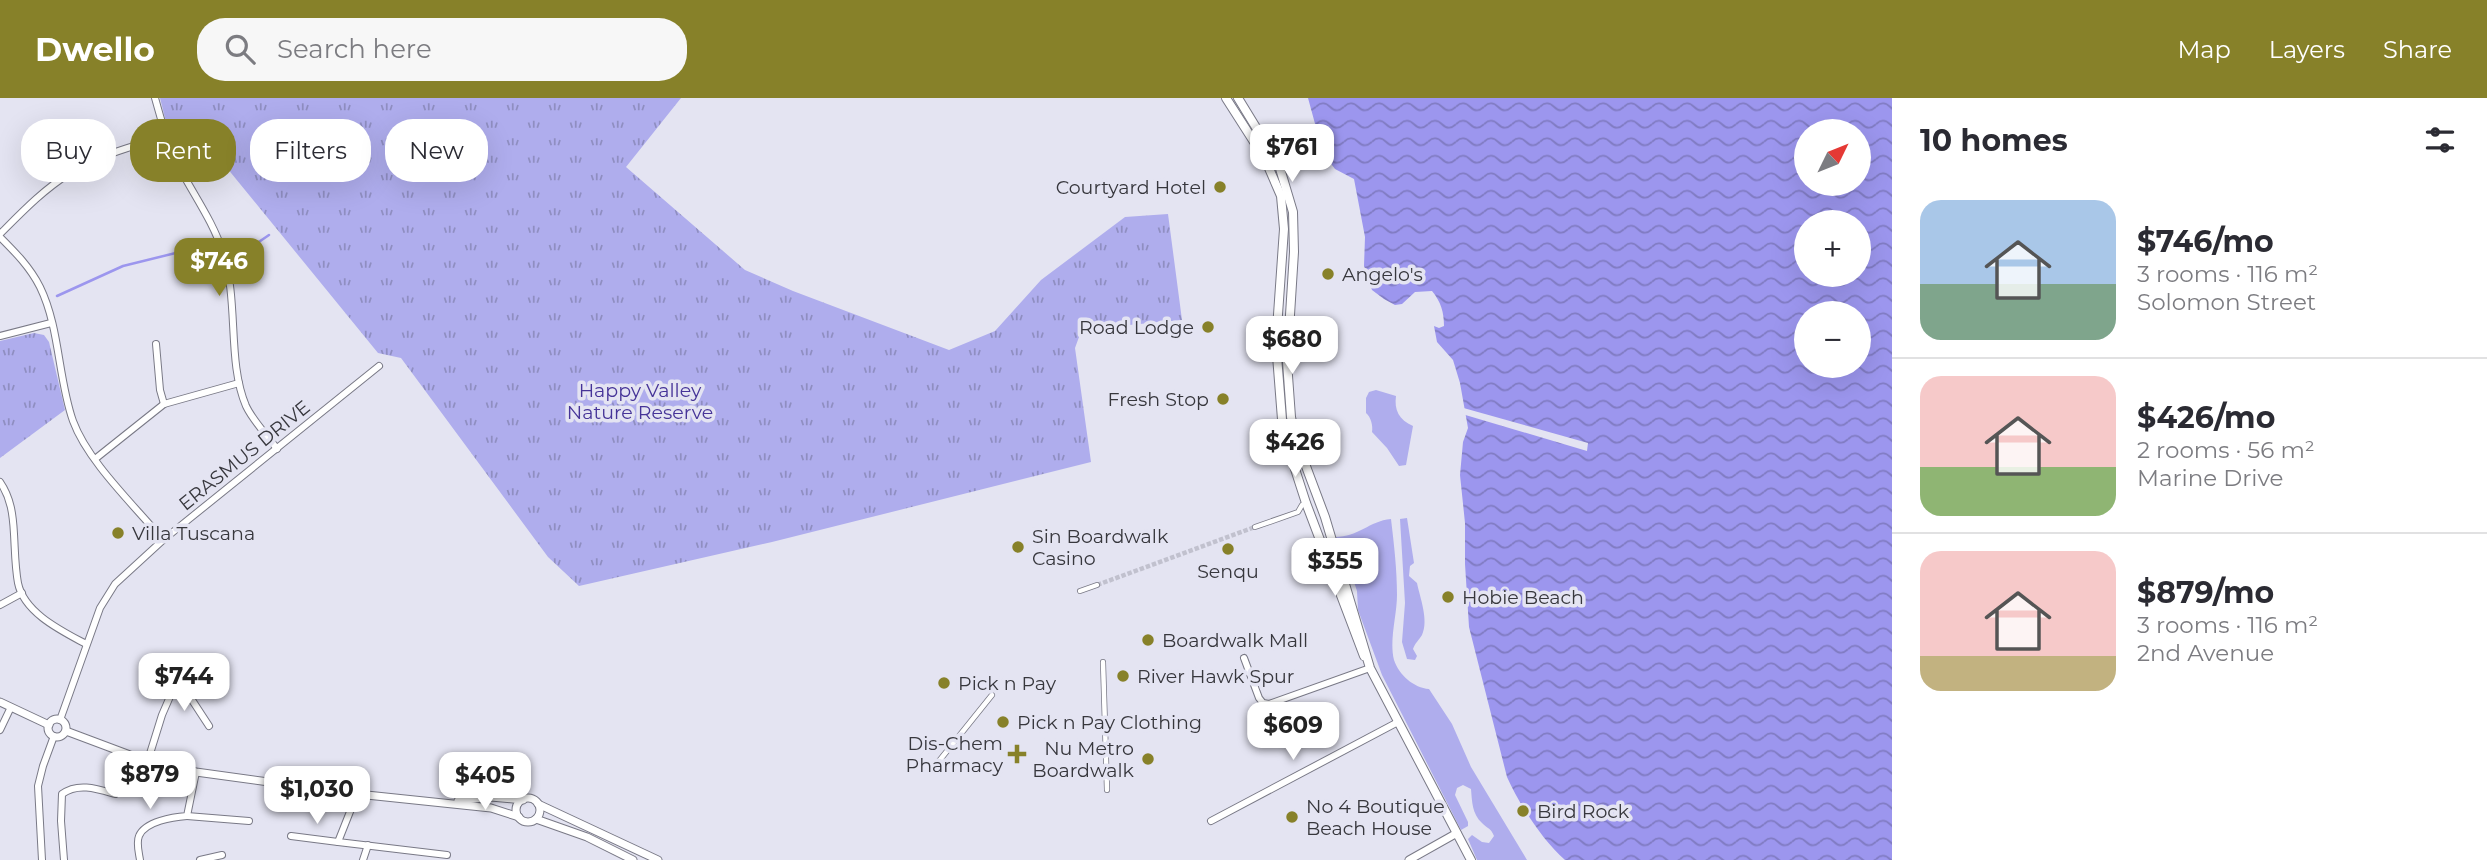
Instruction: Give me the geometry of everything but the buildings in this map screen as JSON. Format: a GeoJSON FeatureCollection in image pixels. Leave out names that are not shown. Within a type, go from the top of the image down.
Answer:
{"type":"FeatureCollection","features":[{"type":"Feature","properties":{"kind":"main road"},"geometry":{"type":"LineString","coordinates":[[1226,98],[1265,159],[1280,197],[1284,229],[1276,314],[1276,363],[1283,432],[1355,636],[1366,657]]}},
{"type":"Feature","properties":{"kind":"main road"},"geometry":{"type":"LineString","coordinates":[[1238,98],[1279,165],[1289,192],[1294,237],[1287,362],[1293,425],[1370,668],[1471,860]]}},
{"type":"Feature","properties":{"kind":"street"},"geometry":{"type":"LineString","coordinates":[[155,98],[161,119]]}},
{"type":"Feature","properties":{"kind":"street"},"geometry":{"type":"LineString","coordinates":[[130,148],[72,171],[31,202],[0,235],[31,272],[43,296],[73,419],[81,439],[163,540]]}},
{"type":"Feature","properties":{"kind":"street"},"geometry":{"type":"LineString","coordinates":[[188,182],[223,251],[233,296],[239,383],[247,408],[277,449]]}},
{"type":"Feature","properties":{"kind":"street"},"geometry":{"type":"LineString","coordinates":[[0,336],[51,323]]}},
{"type":"Feature","properties":{"kind":"street"},"geometry":{"type":"LineString","coordinates":[[156,344],[160,390],[164,404]]}},
{"type":"Feature","properties":{"kind":"street","name":"ERASMUS DRIVE"},"geometry":{"type":"LineString","coordinates":[[60,720],[86,644],[107,594],[126,572],[379,366]]}},
{"type":"Feature","properties":{"kind":"street"},"geometry":{"type":"LineString","coordinates":[[95,459],[164,404],[239,383]]}},
{"type":"Feature","properties":{"kind":"street"},"geometry":{"type":"LineString","coordinates":[[0,482],[6,491],[13,514],[16,565],[22,593],[42,616],[86,644]]}},
{"type":"Feature","properties":{"kind":"street"},"geometry":{"type":"LineString","coordinates":[[1255,527],[1298,512],[1306,503]]}},
{"type":"Feature","properties":{"kind":"street"},"geometry":{"type":"LineString","coordinates":[[1080,591],[1097,585]]}},
{"type":"Feature","properties":{"kind":"street"},"geometry":{"type":"LineString","coordinates":[[0,605],[22,593]]}},
{"type":"Feature","properties":{"kind":"street"},"geometry":{"type":"LineString","coordinates":[[1244,658],[1259,698],[1263,703],[1269,704],[1370,668]]}},
{"type":"Feature","properties":{"kind":"street"},"geometry":{"type":"LineString","coordinates":[[1104,662],[1107,790]]}},
{"type":"Feature","properties":{"kind":"street"},"geometry":{"type":"LineString","coordinates":[[154,667],[175,681],[175,685],[192,701],[209,726]]}},
{"type":"Feature","properties":{"kind":"street"},"geometry":{"type":"LineString","coordinates":[[148,760],[175,685]]}},
{"type":"Feature","properties":{"kind":"street"},"geometry":{"type":"LineString","coordinates":[[939,761],[992,695]]}},
{"type":"Feature","properties":{"kind":"street"},"geometry":{"type":"LineString","coordinates":[[0,702],[49,725]]}},
{"type":"Feature","properties":{"kind":"street"},"geometry":{"type":"LineString","coordinates":[[0,730],[11,707]]}},
{"type":"Feature","properties":{"kind":"street"},"geometry":{"type":"LineString","coordinates":[[53,720],[60,720],[66,725],[66,731],[62,736],[54,736],[50,733],[49,725],[53,720]]}},
{"type":"Feature","properties":{"kind":"street"},"geometry":{"type":"LineString","coordinates":[[1211,821],[1398,722]]}},
{"type":"Feature","properties":{"kind":"street"},"geometry":{"type":"LineString","coordinates":[[66,731],[148,760],[196,772],[357,794],[491,808],[527,822],[536,818],[539,813],[538,804]]}},
{"type":"Feature","properties":{"kind":"street"},"geometry":{"type":"LineString","coordinates":[[42,860],[38,786],[54,736]]}},
{"type":"Feature","properties":{"kind":"street"},"geometry":{"type":"LineString","coordinates":[[187,816],[196,772]]}},
{"type":"Feature","properties":{"kind":"street"},"geometry":{"type":"LineString","coordinates":[[64,860],[62,794],[91,787],[115,794]]}},
{"type":"Feature","properties":{"kind":"street"},"geometry":{"type":"LineString","coordinates":[[338,842],[357,794]]}},
{"type":"Feature","properties":{"kind":"street"},"geometry":{"type":"LineString","coordinates":[[447,803],[491,797],[531,799],[658,860]]}},
{"type":"Feature","properties":{"kind":"street"},"geometry":{"type":"LineString","coordinates":[[519,817],[516,808],[523,800]]}},
{"type":"Feature","properties":{"kind":"street"},"geometry":{"type":"LineString","coordinates":[[140,860],[138,839],[141,832],[160,821],[187,816],[249,821]]}},
{"type":"Feature","properties":{"kind":"street"},"geometry":{"type":"LineString","coordinates":[[536,818],[587,837],[633,860]]}},
{"type":"Feature","properties":{"kind":"street"},"geometry":{"type":"LineString","coordinates":[[1409,860],[1457,833]]}},
{"type":"Feature","properties":{"kind":"street"},"geometry":{"type":"LineString","coordinates":[[291,836],[447,855]]}},
{"type":"Feature","properties":{"kind":"street"},"geometry":{"type":"LineString","coordinates":[[363,860],[368,845]]}},
{"type":"Feature","properties":{"kind":"street"},"geometry":{"type":"LineString","coordinates":[[200,860],[222,855]]}},
{"type":"Feature","properties":{"kind":"green space","name":"Happy Valley Nature Reserve"},"geometry":{"type":"Polygon","coordinates":[[[160,98],[681,98],[626,167],[745,270],[949,350],[995,331],[1041,280],[1125,217],[1168,214],[1182,320],[1087,329],[1079,337],[1075,348],[1091,462],[772,542],[579,586],[548,557],[401,358],[378,353],[236,179],[236,119],[165,119],[160,98]]]}},
{"type":"Feature","properties":{"kind":"green space"},"geometry":{"type":"Polygon","coordinates":[[[34,333],[44,335],[49,342],[65,410],[0,458],[0,341],[34,333]]]}},
{"type":"Feature","properties":{"kind":"green space"},"geometry":{"type":"Polygon","coordinates":[[[1376,390],[1396,396],[1399,414],[1413,426],[1406,465],[1399,466],[1372,432],[1366,413],[1366,398],[1369,392],[1376,390]]]}},
{"type":"Feature","properties":{"kind":"green space"},"geometry":{"type":"Polygon","coordinates":[[[1407,518],[1414,563],[1410,566],[1409,576],[1417,583],[1424,616],[1422,635],[1413,649],[1417,656],[1415,660],[1407,659],[1402,642],[1405,603],[1400,519],[1407,518]]]}},
{"type":"Feature","properties":{"kind":"green space"},"geometry":{"type":"Polygon","coordinates":[[[1391,519],[1397,586],[1392,644],[1394,660],[1399,671],[1408,680],[1429,689],[1452,724],[1471,767],[1527,860],[1477,860],[1468,839],[1472,835],[1489,843],[1494,836],[1476,816],[1471,789],[1463,785],[1457,788],[1455,795],[1468,822],[1468,826],[1461,830],[1382,675],[1358,610],[1357,591],[1352,576],[1332,537],[1349,535],[1391,519]]]}},
{"type":"Feature","properties":{"kind":"water"},"geometry":{"type":"Polygon","coordinates":[[[1308,98],[1892,98],[1892,860],[1565,860],[1548,843],[1518,799],[1507,777],[1469,627],[1465,523],[1460,475],[1463,442],[1468,428],[1453,360],[1437,342],[1434,326],[1444,326],[1441,307],[1432,291],[1415,292],[1402,304],[1395,305],[1372,290],[1364,266],[1365,237],[1354,179],[1335,169],[1323,153],[1308,98]]]}},
{"type":"Feature","properties":{"kind":"pier"},"geometry":{"type":"Polygon","coordinates":[[[1460,407],[1588,443],[1587,451],[1462,414],[1460,407]]]}},
{"type":"Feature","properties":{"kind":"waterway"},"geometry":{"type":"LineString","coordinates":[[240,255],[269,235]]}},
{"type":"Feature","properties":{"kind":"waterway"},"geometry":{"type":"LineString","coordinates":[[57,296],[123,266],[204,246]]}},
{"type":"Feature","properties":{"kind":"tunnel"},"geometry":{"type":"LineString","coordinates":[[1097,585],[1255,527]]}},
{"type":"Feature","properties":{"kind":"place","name":"Courtyard Hotel"},"geometry":{"type":"Point","coordinates":[1220,187]}},
{"type":"Feature","properties":{"kind":"place","name":"Angelo's"},"geometry":{"type":"Point","coordinates":[1328,274]}},
{"type":"Feature","properties":{"kind":"place","name":"Road Lodge"},"geometry":{"type":"Point","coordinates":[1208,327]}},
{"type":"Feature","properties":{"kind":"place","name":"Fresh Stop"},"geometry":{"type":"Point","coordinates":[1223,399]}},
{"type":"Feature","properties":{"kind":"place","name":"Villa Tuscana"},"geometry":{"type":"Point","coordinates":[118,533]}},
{"type":"Feature","properties":{"kind":"place","name":"Sin Boardwalk Casino"},"geometry":{"type":"Point","coordinates":[1018,547]}},
{"type":"Feature","properties":{"kind":"place","name":"Senqu"},"geometry":{"type":"Point","coordinates":[1228,549]}},
{"type":"Feature","properties":{"kind":"place","name":"Hobie Beach"},"geometry":{"type":"Point","coordinates":[1448,597]}},
{"type":"Feature","properties":{"kind":"place","name":"Boardwalk Mall"},"geometry":{"type":"Point","coordinates":[1148,640]}},
{"type":"Feature","properties":{"kind":"place","name":"River Hawk Spur"},"geometry":{"type":"Point","coordinates":[1123,676]}},
{"type":"Feature","properties":{"kind":"place","name":"Pick n Pay"},"geometry":{"type":"Point","coordinates":[944,683]}},
{"type":"Feature","properties":{"kind":"place","name":"Pick n Pay Clothing"},"geometry":{"type":"Point","coordinates":[1003,722]}},
{"type":"Feature","properties":{"kind":"place","name":"Dis-Chem Pharmacy"},"geometry":{"type":"Point","coordinates":[1017,754]}},
{"type":"Feature","properties":{"kind":"place","name":"Nu Metro Boardwalk"},"geometry":{"type":"Point","coordinates":[1148,759]}},
{"type":"Feature","properties":{"kind":"place","name":"Bird Rock"},"geometry":{"type":"Point","coordinates":[1523,811]}},
{"type":"Feature","properties":{"kind":"place","name":"No 4 Boutique Beach House"},"geometry":{"type":"Point","coordinates":[1292,817]}}]}
